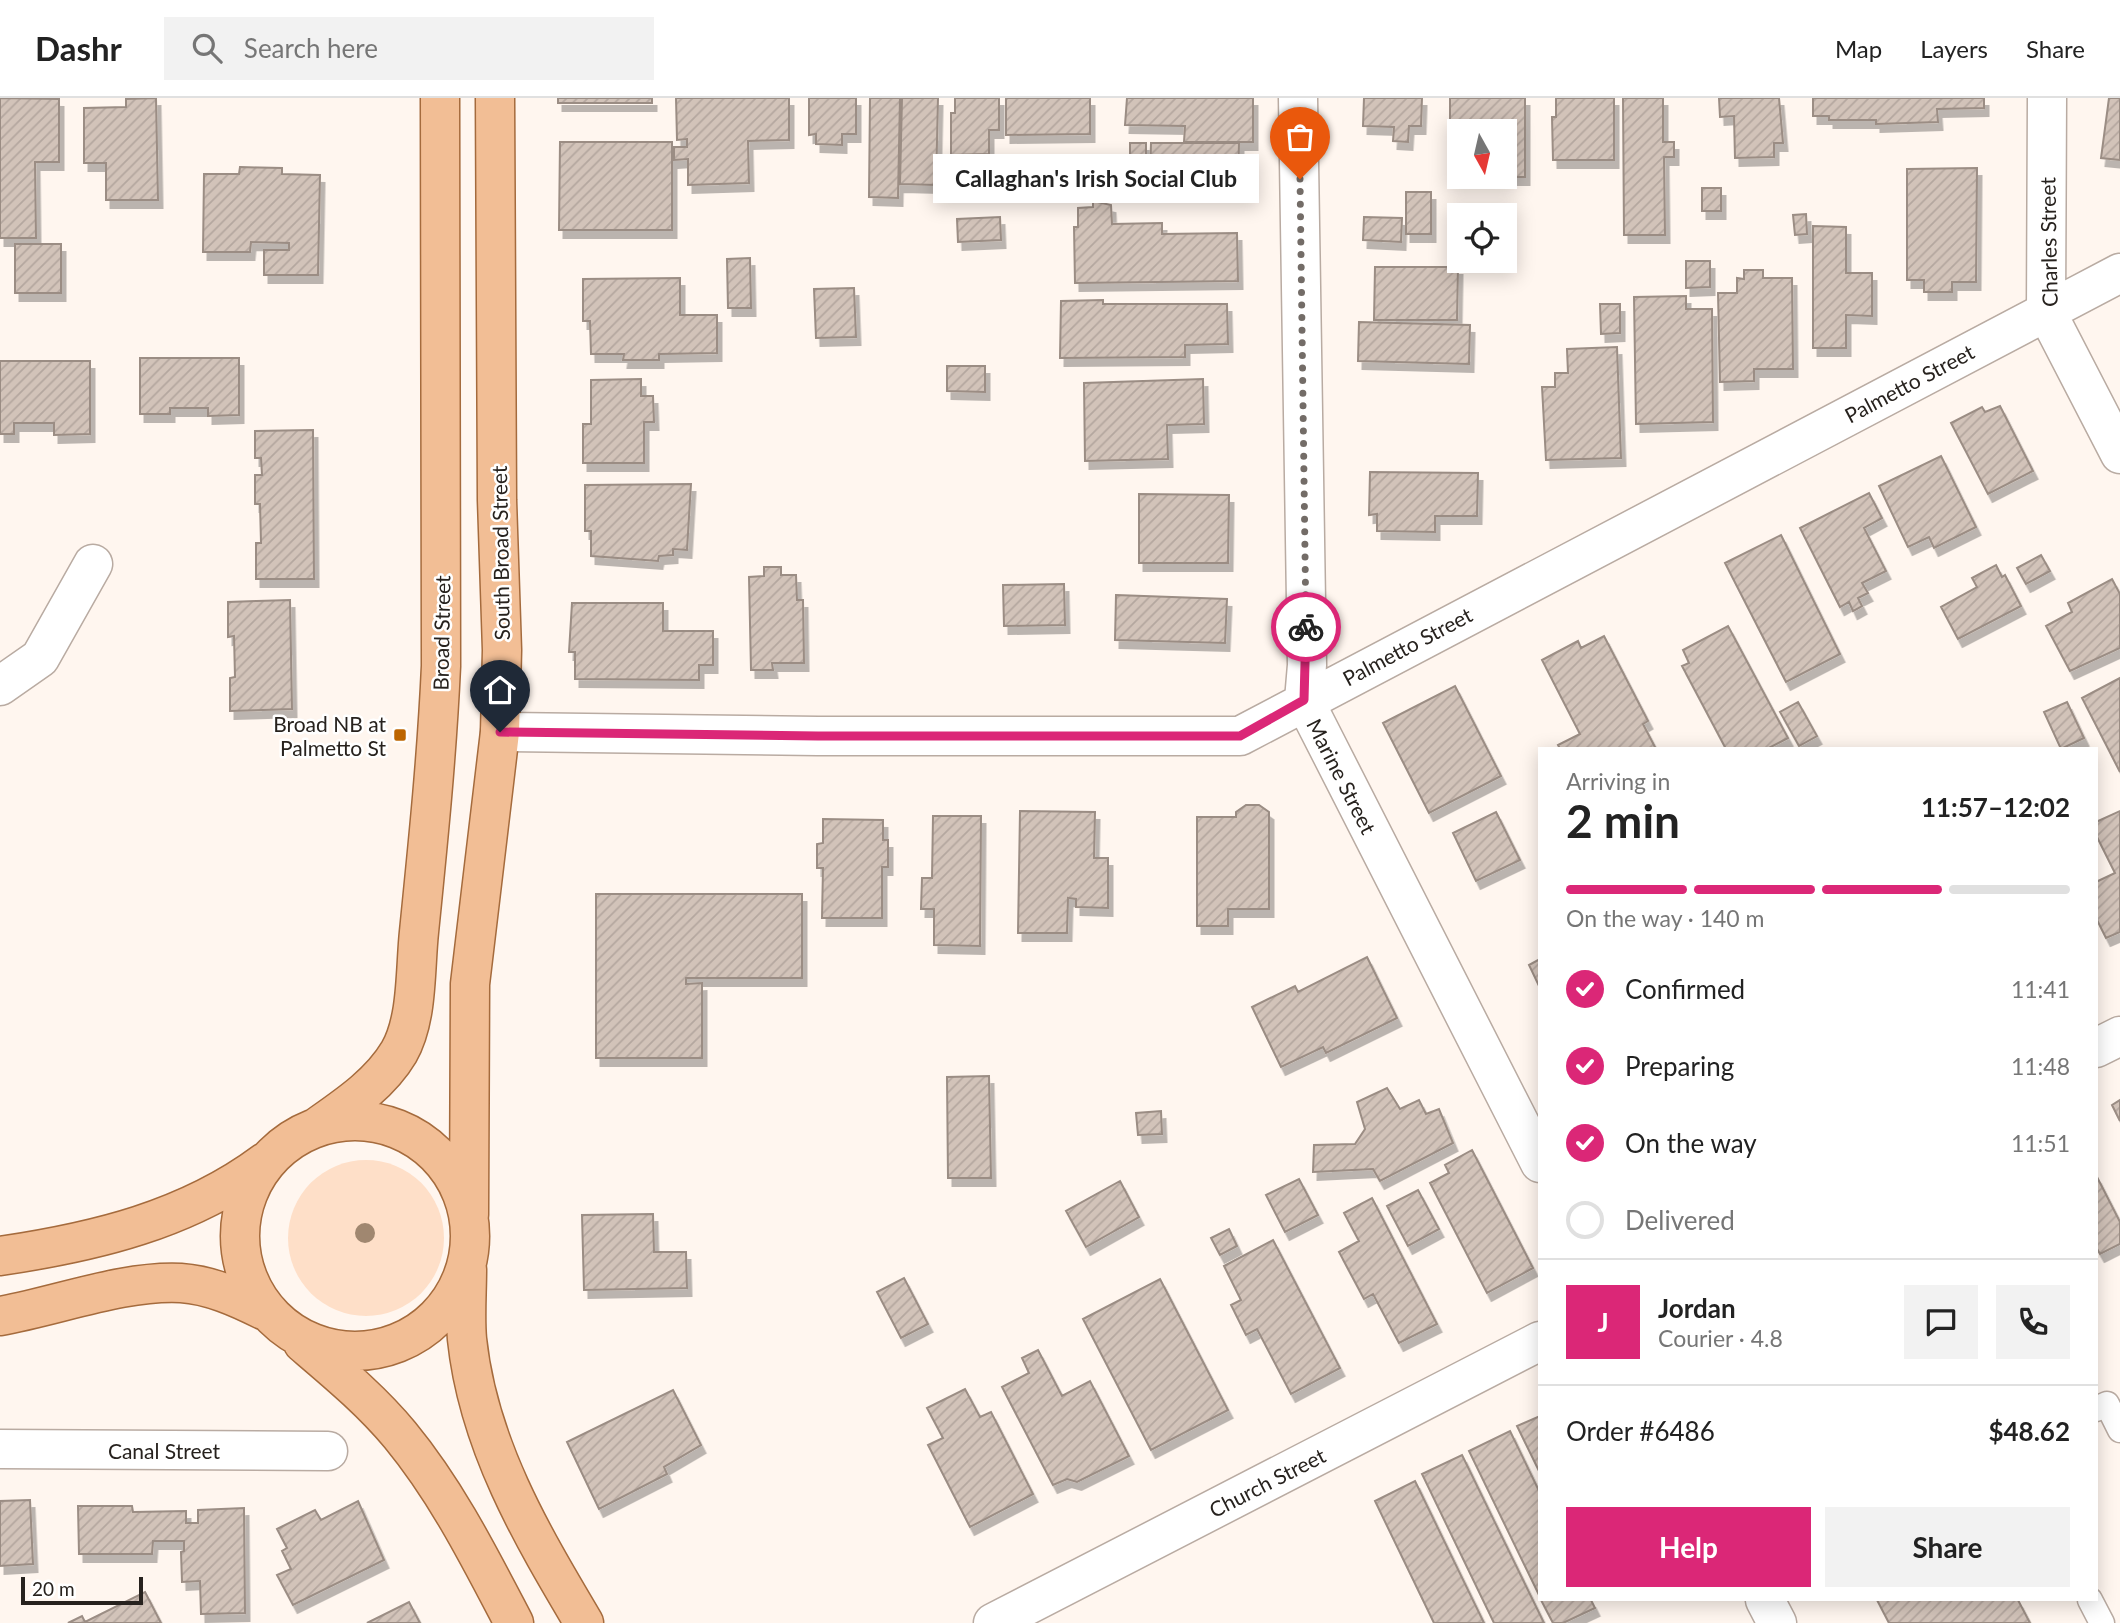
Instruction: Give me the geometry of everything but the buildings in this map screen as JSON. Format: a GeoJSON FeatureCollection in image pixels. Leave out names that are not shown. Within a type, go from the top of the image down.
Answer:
{"type":"FeatureCollection","features":[{"type":"Feature","properties":{"kind":"main road","name":"Broad Street"},"geometry":{"type":"LineString","coordinates":[[317,1127],[346,1107],[387,1069],[400,1050],[406,1033],[414,986],[438,728],[441,666],[440,98]]}},
{"type":"Feature","properties":{"kind":"main road","name":"South Broad Street"},"geometry":{"type":"LineString","coordinates":[[470,1215],[470,984],[500,732],[502,650],[497,500],[495,98]]}},
{"type":"Feature","properties":{"kind":"main road"},"geometry":{"type":"LineString","coordinates":[[0,1256],[94,1239],[178,1212],[225,1188],[317,1127],[343,1120],[370,1121],[394,1126],[416,1137],[436,1151],[451,1170],[470,1215],[467,1338],[488,1438],[512,1492],[584,1623]]}},
{"type":"Feature","properties":{"kind":"main road"},"geometry":{"type":"LineString","coordinates":[[263,1310],[246,1266],[241,1229],[245,1203],[256,1178],[272,1156]]}},
{"type":"Feature","properties":{"kind":"main road"},"geometry":{"type":"LineString","coordinates":[[303,1343],[360,1349],[407,1337],[428,1324],[445,1307],[459,1286],[467,1264]]}},
{"type":"Feature","properties":{"kind":"main road"},"geometry":{"type":"LineString","coordinates":[[0,1316],[124,1290],[181,1283],[238,1297],[263,1310],[358,1391],[399,1434],[423,1465],[461,1524],[514,1623]]}},
{"type":"Feature","properties":{"kind":"street","name":"Marine Street"},"geometry":{"type":"LineString","coordinates":[[1298,98],[1307,665],[1304,700],[1538,1159]]}},
{"type":"Feature","properties":{"kind":"street","name":"Charles Street"},"geometry":{"type":"LineString","coordinates":[[2046,98],[2046,311],[2120,454]]}},
{"type":"Feature","properties":{"kind":"street","name":"Palmetto Street"},"geometry":{"type":"LineString","coordinates":[[500,732],[818,736],[1240,736],[2120,273]]}},
{"type":"Feature","properties":{"kind":"street"},"geometry":{"type":"LineString","coordinates":[[0,686],[40,658],[93,564]]}},
{"type":"Feature","properties":{"kind":"street"},"geometry":{"type":"LineString","coordinates":[[2098,1047],[2120,1036]]}},
{"type":"Feature","properties":{"kind":"street","name":"Church Street"},"geometry":{"type":"LineString","coordinates":[[993,1623],[1538,1342]]}},
{"type":"Feature","properties":{"kind":"street","name":"Canal Street"},"geometry":{"type":"LineString","coordinates":[[0,1449],[328,1451]]}},
{"type":"Feature","properties":{"kind":"street"},"geometry":{"type":"LineString","coordinates":[[1766,1601],[1777,1623]]}},
{"type":"Feature","properties":{"kind":"lane"},"geometry":{"type":"LineString","coordinates":[[2098,1408],[2107,1404],[2120,1430]]}},
{"type":"Feature","properties":{"kind":"lane"},"geometry":{"type":"LineString","coordinates":[[2091,1601],[2102,1623]]}},
{"type":"Feature","properties":{"kind":"shaded area"},"geometry":{"type":"Polygon","coordinates":[[[366,1160],[396,1166],[421,1183],[438,1208],[444,1238],[438,1268],[421,1293],[396,1310],[366,1316],[336,1310],[311,1293],[294,1268],[288,1238],[294,1208],[311,1183],[336,1166],[366,1160]]]}},
{"type":"Feature","properties":{"kind":"way so far"},"geometry":{"type":"LineString","coordinates":[[1300,179],[1306,627]]}},
{"type":"Feature","properties":{"kind":"place","name":"Callaghan's Irish Social Club"},"geometry":{"type":"Point","coordinates":[1300,179]}},
{"type":"Feature","properties":{"kind":"place","name":"Broad NB at Palmetto St"},"geometry":{"type":"Point","coordinates":[400,735]}},
{"type":"Feature","properties":{"kind":"route"},"geometry":{"type":"LineString","coordinates":[[500,732],[818,736],[1240,736],[1304,700],[1306,627]]}}]}
